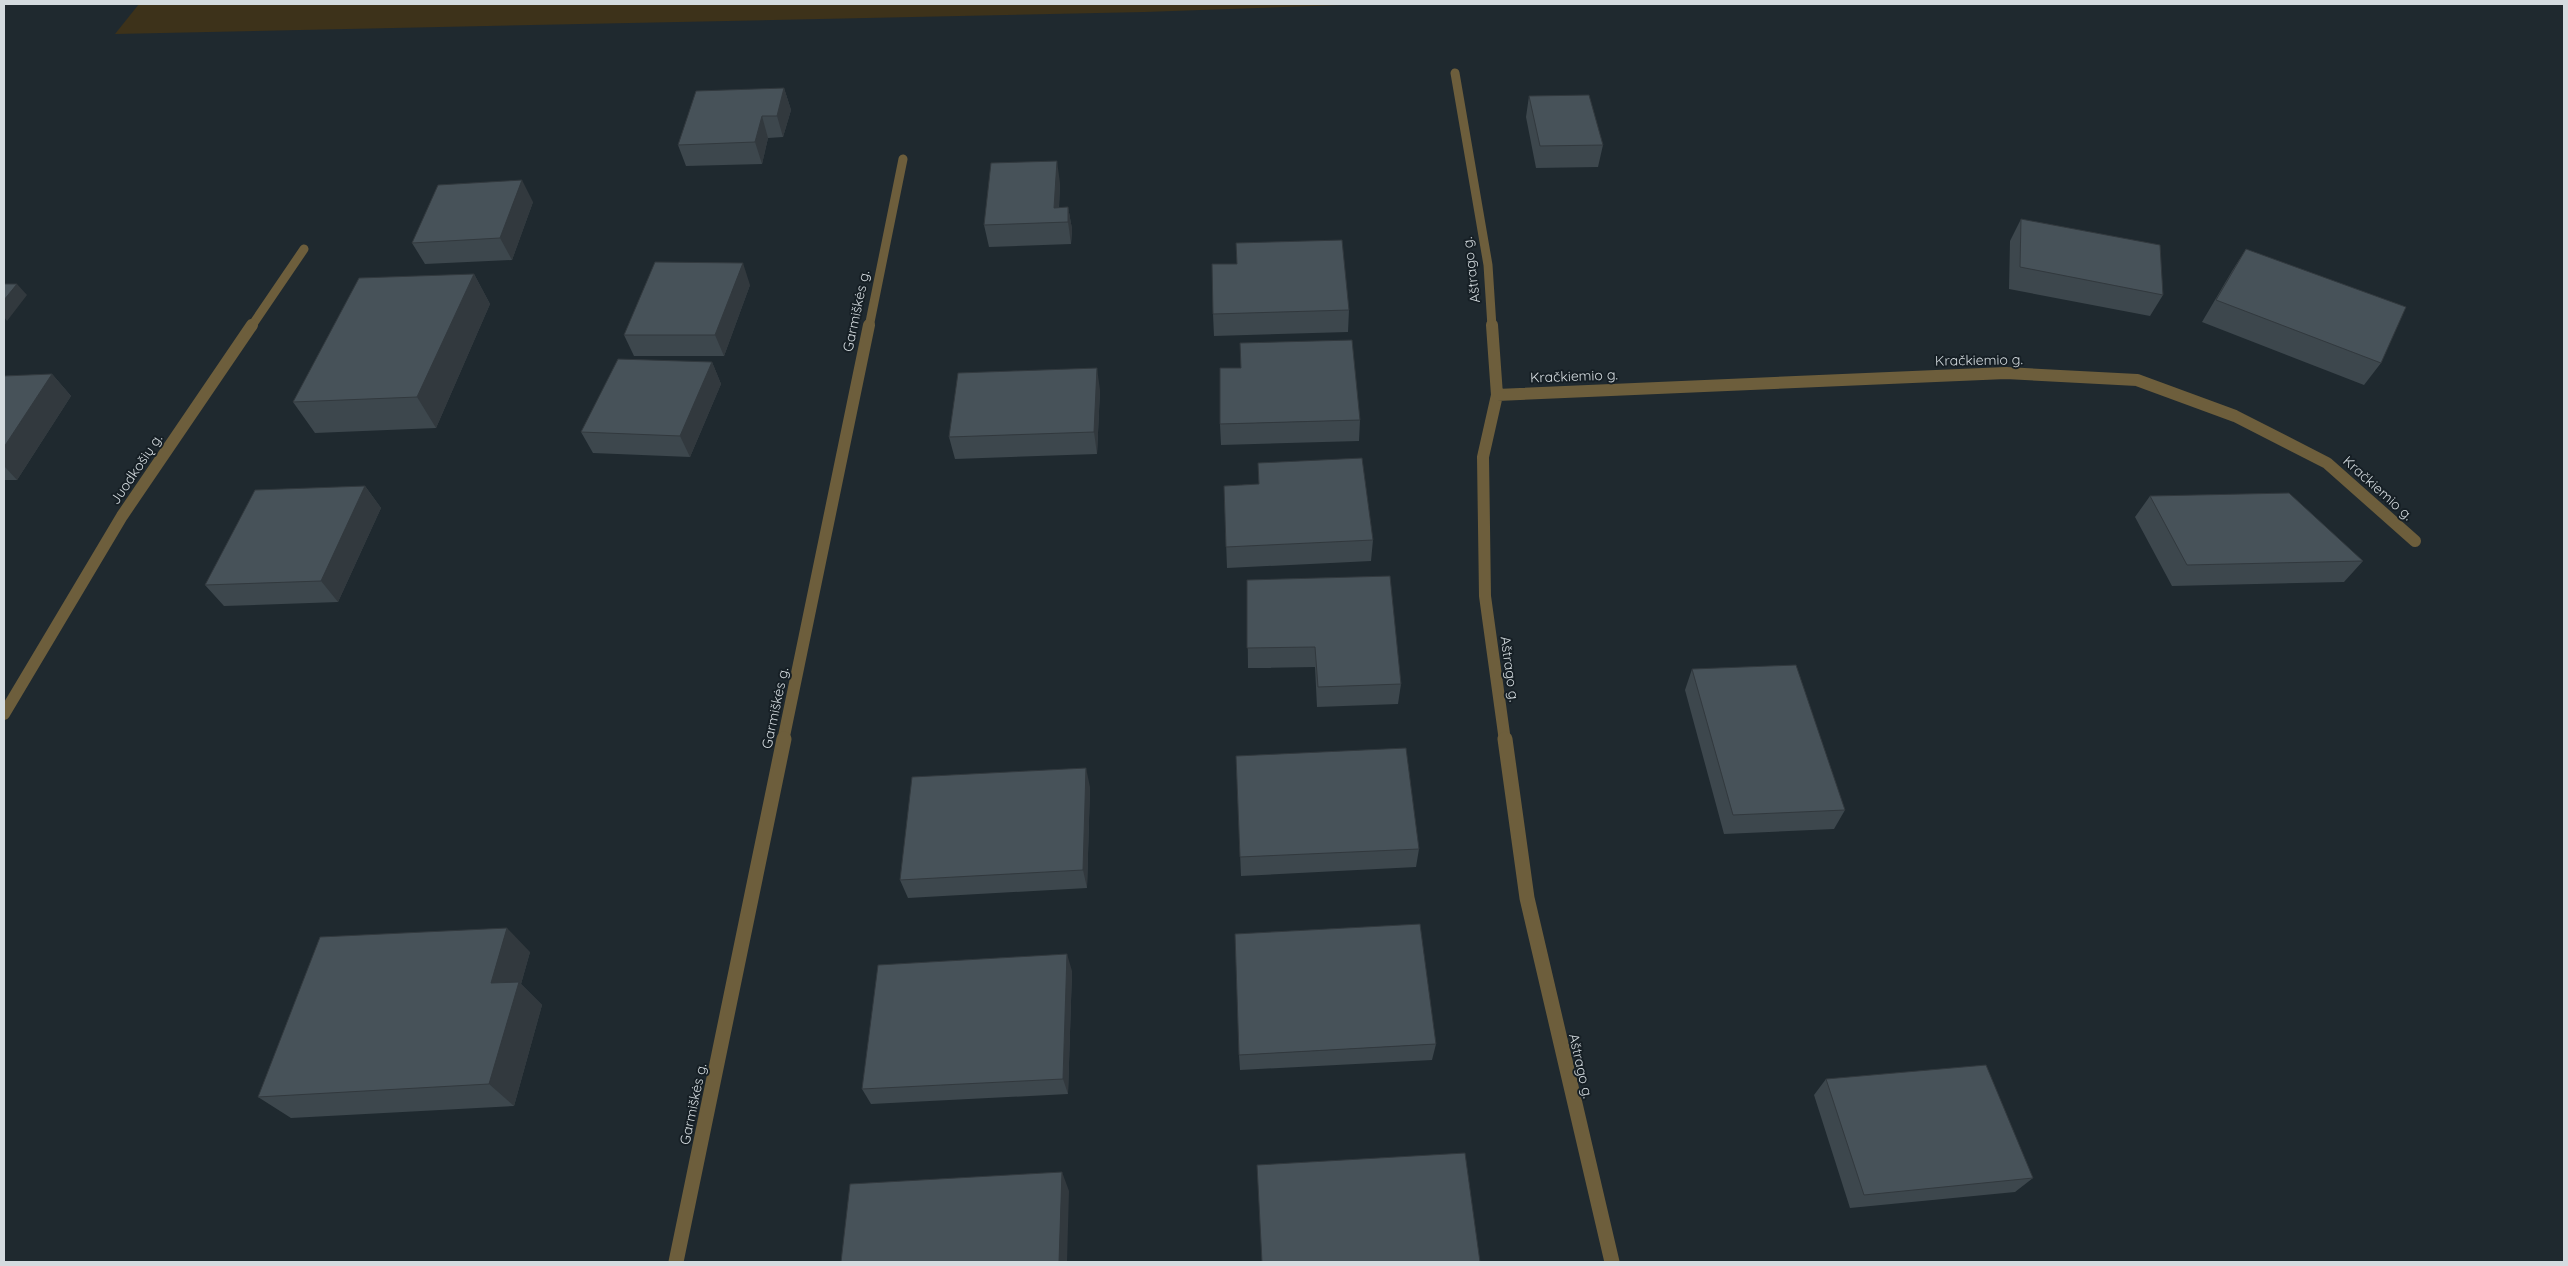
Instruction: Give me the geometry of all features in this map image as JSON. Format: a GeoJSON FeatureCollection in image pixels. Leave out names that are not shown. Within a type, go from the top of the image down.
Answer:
{"type":"FeatureCollection","features":[{"type":"Feature","properties":{"kind":"street","name":"Aštrago g."},"geometry":{"type":"LineString","coordinates":[[1454,73],[1488,265],[1497,394],[1483,458],[1485,596],[1527,898],[1612,1262]]}},
{"type":"Feature","properties":{"kind":"street","name":"Garmiškės g."},"geometry":{"type":"LineString","coordinates":[[676,1262],[903,159]]}},
{"type":"Feature","properties":{"kind":"street","name":"Juodkošių g."},"geometry":{"type":"LineString","coordinates":[[4,714],[122,516],[304,249]]}},
{"type":"Feature","properties":{"kind":"street","name":"Kračkiemio g."},"geometry":{"type":"LineString","coordinates":[[1497,394],[2006,373],[2137,380],[2235,416],[2327,463],[2415,541]]}},
{"type":"Feature","properties":{"kind":"shaded area"},"geometry":{"type":"Polygon","coordinates":[[[139,4],[1371,4],[1145,12],[115,34],[139,4]]]}},
{"type":"Feature","properties":{"kind":"building"},"geometry":{"type":"Polygon","coordinates":[[[784,88],[777,116],[762,116],[755,142],[678,145],[696,91],[784,88]]]}},
{"type":"Feature","properties":{"kind":"building"},"geometry":{"type":"Polygon","coordinates":[[[1589,95],[1603,145],[1540,146],[1529,96],[1589,95]]]}},
{"type":"Feature","properties":{"kind":"building"},"geometry":{"type":"Polygon","coordinates":[[[1057,161],[1054,208],[1068,207],[1068,222],[984,225],[991,163],[1057,161]]]}},
{"type":"Feature","properties":{"kind":"building"},"geometry":{"type":"Polygon","coordinates":[[[522,180],[500,238],[412,243],[438,185],[522,180]]]}},
{"type":"Feature","properties":{"kind":"building"},"geometry":{"type":"Polygon","coordinates":[[[2021,219],[2160,245],[2163,295],[2020,267],[2021,219]]]}},
{"type":"Feature","properties":{"kind":"building"},"geometry":{"type":"Polygon","coordinates":[[[1342,240],[1349,310],[1213,314],[1212,264],[1237,264],[1236,243],[1342,240]]]}},
{"type":"Feature","properties":{"kind":"building"},"geometry":{"type":"Polygon","coordinates":[[[2246,249],[2406,307],[2381,363],[2216,300],[2246,249]]]}},
{"type":"Feature","properties":{"kind":"building"},"geometry":{"type":"Polygon","coordinates":[[[655,262],[743,263],[715,335],[624,335],[655,262]]]}},
{"type":"Feature","properties":{"kind":"building"},"geometry":{"type":"Polygon","coordinates":[[[474,274],[417,397],[293,402],[359,278],[474,274]]]}},
{"type":"Feature","properties":{"kind":"building"},"geometry":{"type":"Polygon","coordinates":[[[4,284],[17,284],[4,300],[4,284]]]}},
{"type":"Feature","properties":{"kind":"building"},"geometry":{"type":"Polygon","coordinates":[[[1352,340],[1360,420],[1220,424],[1220,368],[1241,368],[1240,343],[1352,340]]]}},
{"type":"Feature","properties":{"kind":"building"},"geometry":{"type":"Polygon","coordinates":[[[618,359],[712,362],[680,436],[581,432],[618,359]]]}},
{"type":"Feature","properties":{"kind":"building"},"geometry":{"type":"Polygon","coordinates":[[[1097,368],[1094,432],[949,437],[958,373],[1097,368]]]}},
{"type":"Feature","properties":{"kind":"building"},"geometry":{"type":"Polygon","coordinates":[[[52,374],[4,447],[4,376],[52,374]]]}},
{"type":"Feature","properties":{"kind":"building"},"geometry":{"type":"Polygon","coordinates":[[[1362,458],[1373,540],[1226,547],[1224,486],[1259,484],[1258,463],[1362,458]]]}},
{"type":"Feature","properties":{"kind":"building"},"geometry":{"type":"Polygon","coordinates":[[[365,486],[321,581],[205,585],[255,490],[365,486]]]}},
{"type":"Feature","properties":{"kind":"building"},"geometry":{"type":"Polygon","coordinates":[[[2289,493],[2363,561],[2187,565],[2150,496],[2289,493]]]}},
{"type":"Feature","properties":{"kind":"building"},"geometry":{"type":"Polygon","coordinates":[[[1390,576],[1401,684],[1318,687],[1315,647],[1247,648],[1247,580],[1390,576]]]}},
{"type":"Feature","properties":{"kind":"building"},"geometry":{"type":"Polygon","coordinates":[[[1796,665],[1845,810],[1733,815],[1692,669],[1796,665]]]}},
{"type":"Feature","properties":{"kind":"building"},"geometry":{"type":"Polygon","coordinates":[[[1406,748],[1419,849],[1240,857],[1236,756],[1406,748]]]}},
{"type":"Feature","properties":{"kind":"building"},"geometry":{"type":"Polygon","coordinates":[[[1086,768],[1083,870],[900,880],[912,777],[1086,768]]]}},
{"type":"Feature","properties":{"kind":"building"},"geometry":{"type":"Polygon","coordinates":[[[1420,924],[1436,1044],[1239,1055],[1235,934],[1420,924]]]}},
{"type":"Feature","properties":{"kind":"building"},"geometry":{"type":"Polygon","coordinates":[[[507,928],[491,983],[519,982],[489,1084],[258,1097],[320,937],[507,928]]]}},
{"type":"Feature","properties":{"kind":"building"},"geometry":{"type":"Polygon","coordinates":[[[1067,954],[1063,1079],[862,1089],[878,965],[1067,954]]]}},
{"type":"Feature","properties":{"kind":"building"},"geometry":{"type":"Polygon","coordinates":[[[1986,1065],[2033,1178],[1864,1195],[1826,1079],[1986,1065]]]}},
{"type":"Feature","properties":{"kind":"building"},"geometry":{"type":"Polygon","coordinates":[[[1465,1153],[1480,1262],[1262,1262],[1257,1165],[1465,1153]]]}},
{"type":"Feature","properties":{"kind":"building"},"geometry":{"type":"Polygon","coordinates":[[[1062,1172],[1059,1262],[841,1262],[850,1184],[1062,1172]]]}}]}
